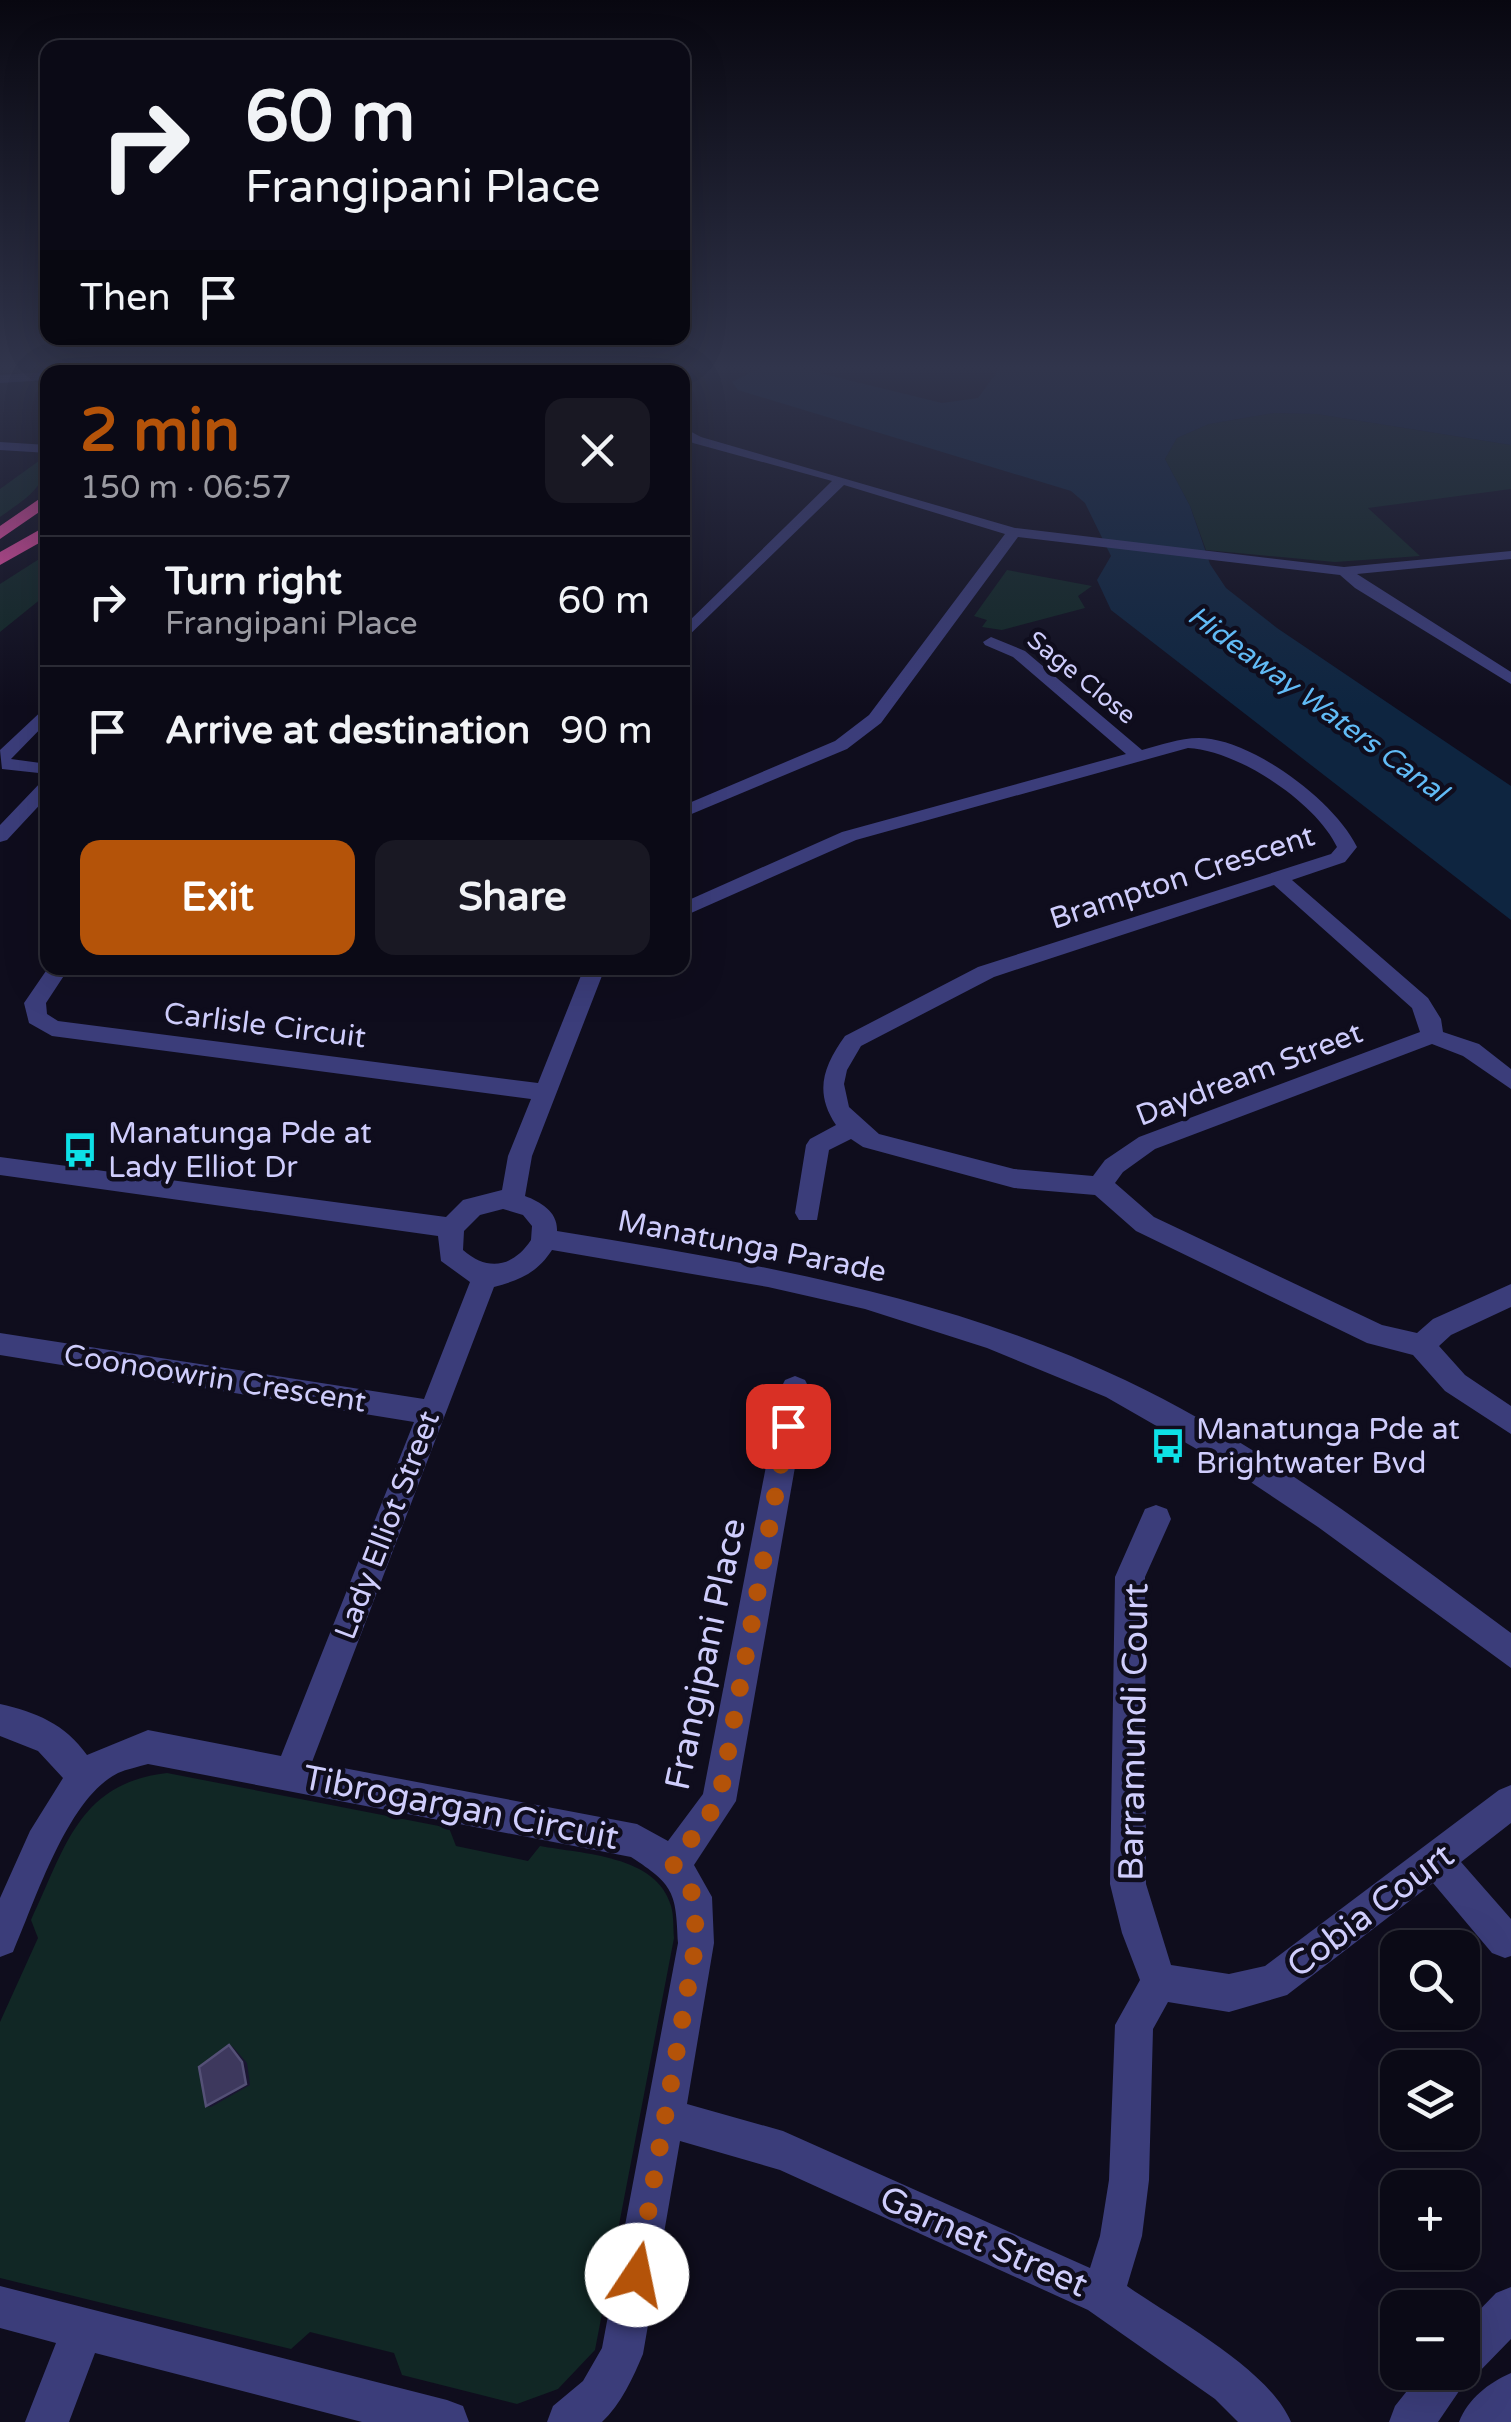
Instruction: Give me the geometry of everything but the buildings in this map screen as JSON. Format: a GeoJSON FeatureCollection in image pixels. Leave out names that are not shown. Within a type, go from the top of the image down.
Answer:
{"type":"FeatureCollection","features":[{"type":"Feature","properties":{"kind":"highway"},"geometry":{"type":"LineString","coordinates":[[0,534],[40,504]]}},
{"type":"Feature","properties":{"kind":"highway"},"geometry":{"type":"LineString","coordinates":[[0,560],[40,535]]}},
{"type":"Feature","properties":{"kind":"street"},"geometry":{"type":"LineString","coordinates":[[690,629],[840,481]]}},
{"type":"Feature","properties":{"kind":"street"},"geometry":{"type":"LineString","coordinates":[[849,481],[1014,532],[1344,571],[1511,555]]}},
{"type":"Feature","properties":{"kind":"street"},"geometry":{"type":"LineString","coordinates":[[690,810],[841,746],[861,733],[875,720],[1014,532]]}},
{"type":"Feature","properties":{"kind":"street"},"geometry":{"type":"LineString","coordinates":[[1344,571],[1360,585],[1511,678]]}},
{"type":"Feature","properties":{"kind":"street","name":"Sage Close"},"geometry":{"type":"LineString","coordinates":[[990,642],[1018,654],[1138,756]]}},
{"type":"Feature","properties":{"kind":"street"},"geometry":{"type":"LineString","coordinates":[[40,718],[1,760],[8,765],[40,769]]}},
{"type":"Feature","properties":{"kind":"street","name":"Brampton Crescent"},"geometry":{"type":"LineString","coordinates":[[690,907],[849,836],[1138,756],[1205,742],[1238,750],[1338,828],[1347,847],[1338,858],[1280,880],[986,972],[853,1041],[840,1057],[832,1095],[836,1112],[850,1129]]}},
{"type":"Feature","properties":{"kind":"street"},"geometry":{"type":"LineString","coordinates":[[0,836],[40,793]]}},
{"type":"Feature","properties":{"kind":"street"},"geometry":{"type":"LineString","coordinates":[[1280,880],[1420,1003],[1430,1019],[1432,1036],[1471,1050],[1511,1081]]}},
{"type":"Feature","properties":{"kind":"street","name":"Carlisle Circuit"},"geometry":{"type":"LineString","coordinates":[[53,975],[34,1003],[37,1018],[52,1028],[545,1092]]}},
{"type":"Feature","properties":{"kind":"street"},"geometry":{"type":"LineString","coordinates":[[512,1200],[520,1156],[592,975]]}},
{"type":"Feature","properties":{"kind":"street","name":"Daydream Street"},"geometry":{"type":"LineString","coordinates":[[1100,1185],[1114,1166],[1147,1142],[1432,1036]]}},
{"type":"Feature","properties":{"kind":"street"},"geometry":{"type":"LineString","coordinates":[[808,1213],[818,1145],[850,1129],[871,1141],[1039,1184],[1100,1185],[1146,1224],[1377,1335],[1421,1345],[1455,1383],[1511,1422]]}},
{"type":"Feature","properties":{"kind":"street"},"geometry":{"type":"LineString","coordinates":[[0,1166],[451,1228]]}},
{"type":"Feature","properties":{"kind":"street"},"geometry":{"type":"LineString","coordinates":[[512,1200],[532,1206],[541,1215],[546,1238],[532,1262],[518,1270],[486,1276],[458,1264],[448,1241],[451,1228],[472,1207],[487,1201],[512,1200]]}},
{"type":"Feature","properties":{"kind":"street","name":"Manatunga Parade"},"geometry":{"type":"LineString","coordinates":[[546,1238],[768,1276],[866,1298],[994,1339],[1116,1389],[1238,1458],[1329,1518],[1511,1652]]}},
{"type":"Feature","properties":{"kind":"street","name":"Lady Elliot Street"},"geometry":{"type":"LineString","coordinates":[[290,1775],[486,1276]]}},
{"type":"Feature","properties":{"kind":"street"},"geometry":{"type":"LineString","coordinates":[[1421,1345],[1442,1327],[1511,1295]]}},
{"type":"Feature","properties":{"kind":"street","name":"Coonoowrin Crescent"},"geometry":{"type":"LineString","coordinates":[[0,1344],[431,1412]]}},
{"type":"Feature","properties":{"kind":"street","name":"Frangipani Place"},"geometry":{"type":"LineString","coordinates":[[673,1864],[719,1801],[796,1388]]}},
{"type":"Feature","properties":{"kind":"street","name":"Barramundi Court"},"geometry":{"type":"LineString","coordinates":[[1156,1519],[1130,1577],[1128,1884],[1140,1933],[1159,1982]]}},
{"type":"Feature","properties":{"kind":"street"},"geometry":{"type":"LineString","coordinates":[[0,1720],[24,1725],[66,1749],[83,1781]]}},
{"type":"Feature","properties":{"kind":"street","name":"Tibrogargan Circuit"},"geometry":{"type":"LineString","coordinates":[[0,1940],[60,1813],[83,1781],[104,1763],[148,1748],[637,1841],[673,1864]]}},
{"type":"Feature","properties":{"kind":"street","name":"Cobia Court"},"geometry":{"type":"LineString","coordinates":[[1159,1982],[1229,1994],[1274,1982],[1511,1802]]}},
{"type":"Feature","properties":{"kind":"street"},"geometry":{"type":"LineString","coordinates":[[1437,1861],[1505,1940]]}},
{"type":"Feature","properties":{"kind":"street"},"geometry":{"type":"LineString","coordinates":[[569,2422],[598,2396],[622,2354],[667,2118],[696,1942],[694,1896],[673,1864]]}},
{"type":"Feature","properties":{"kind":"street"},"geometry":{"type":"LineString","coordinates":[[1103,2295],[1121,2236],[1129,2180],[1134,2025],[1159,1982]]}},
{"type":"Feature","properties":{"kind":"street","name":"Garnet Street"},"geometry":{"type":"LineString","coordinates":[[667,2118],[783,2151],[1103,2295],[1230,2384],[1269,2422]]}},
{"type":"Feature","properties":{"kind":"street"},"geometry":{"type":"LineString","coordinates":[[0,2307],[447,2422]]}},
{"type":"Feature","properties":{"kind":"street"},"geometry":{"type":"LineString","coordinates":[[1480,2340],[1511,2308]]}},
{"type":"Feature","properties":{"kind":"street"},"geometry":{"type":"LineString","coordinates":[[47,2422],[82,2329]]}},
{"type":"Feature","properties":{"kind":"street"},"geometry":{"type":"LineString","coordinates":[[1410,2422],[1435,2390]]}},
{"type":"Feature","properties":{"kind":"street"},"geometry":{"type":"LineString","coordinates":[[1481,2422],[1511,2395]]}},
{"type":"Feature","properties":{"kind":"green space"},"geometry":{"type":"Polygon","coordinates":[[[11,481],[40,481],[26,498],[0,517],[0,489],[11,481]]]}},
{"type":"Feature","properties":{"kind":"green space"},"geometry":{"type":"Polygon","coordinates":[[[1177,481],[1511,481],[1511,489],[1368,508],[1420,556],[1335,562],[1206,550],[1177,481]]]}},
{"type":"Feature","properties":{"kind":"green space"},"geometry":{"type":"Polygon","coordinates":[[[40,558],[40,600],[0,632],[0,584],[40,558]]]}},
{"type":"Feature","properties":{"kind":"green space"},"geometry":{"type":"Polygon","coordinates":[[[1007,570],[1092,586],[1078,596],[1085,608],[1002,630],[982,627],[987,620],[974,616],[1007,570]]]}},
{"type":"Feature","properties":{"kind":"green space"},"geometry":{"type":"Polygon","coordinates":[[[167,1773],[449,1828],[456,1846],[528,1861],[540,1846],[596,1855],[634,1867],[651,1876],[663,1889],[672,1910],[674,1938],[595,2350],[558,2389],[517,2404],[402,2375],[394,2353],[310,2332],[291,2349],[0,2278],[0,2022],[38,1938],[31,1920],[66,1845],[94,1805],[113,1790],[137,1779],[167,1773]]]}},
{"type":"Feature","properties":{"kind":"water","name":"Hideaway Waters Canal"},"geometry":{"type":"Polygon","coordinates":[[[1038,481],[1177,481],[1190,506],[1210,564],[1226,588],[1277,628],[1511,786],[1511,920],[1111,610],[1097,580],[1111,556],[1085,503],[1071,491],[1038,481]]]}},
{"type":"Feature","properties":{"kind":"place","name":"Manatunga Pde at Lady Elliot Dr"},"geometry":{"type":"Point","coordinates":[80,1150]}},
{"type":"Feature","properties":{"kind":"place","name":"Manatunga Pde at Brightwater Bvd"},"geometry":{"type":"Point","coordinates":[1168,1446]}},
{"type":"Feature","properties":{"kind":"route"},"geometry":{"type":"LineString","coordinates":[[637,2275],[696,1942],[694,1896],[673,1864],[719,1801],[788,1426]]}}]}
